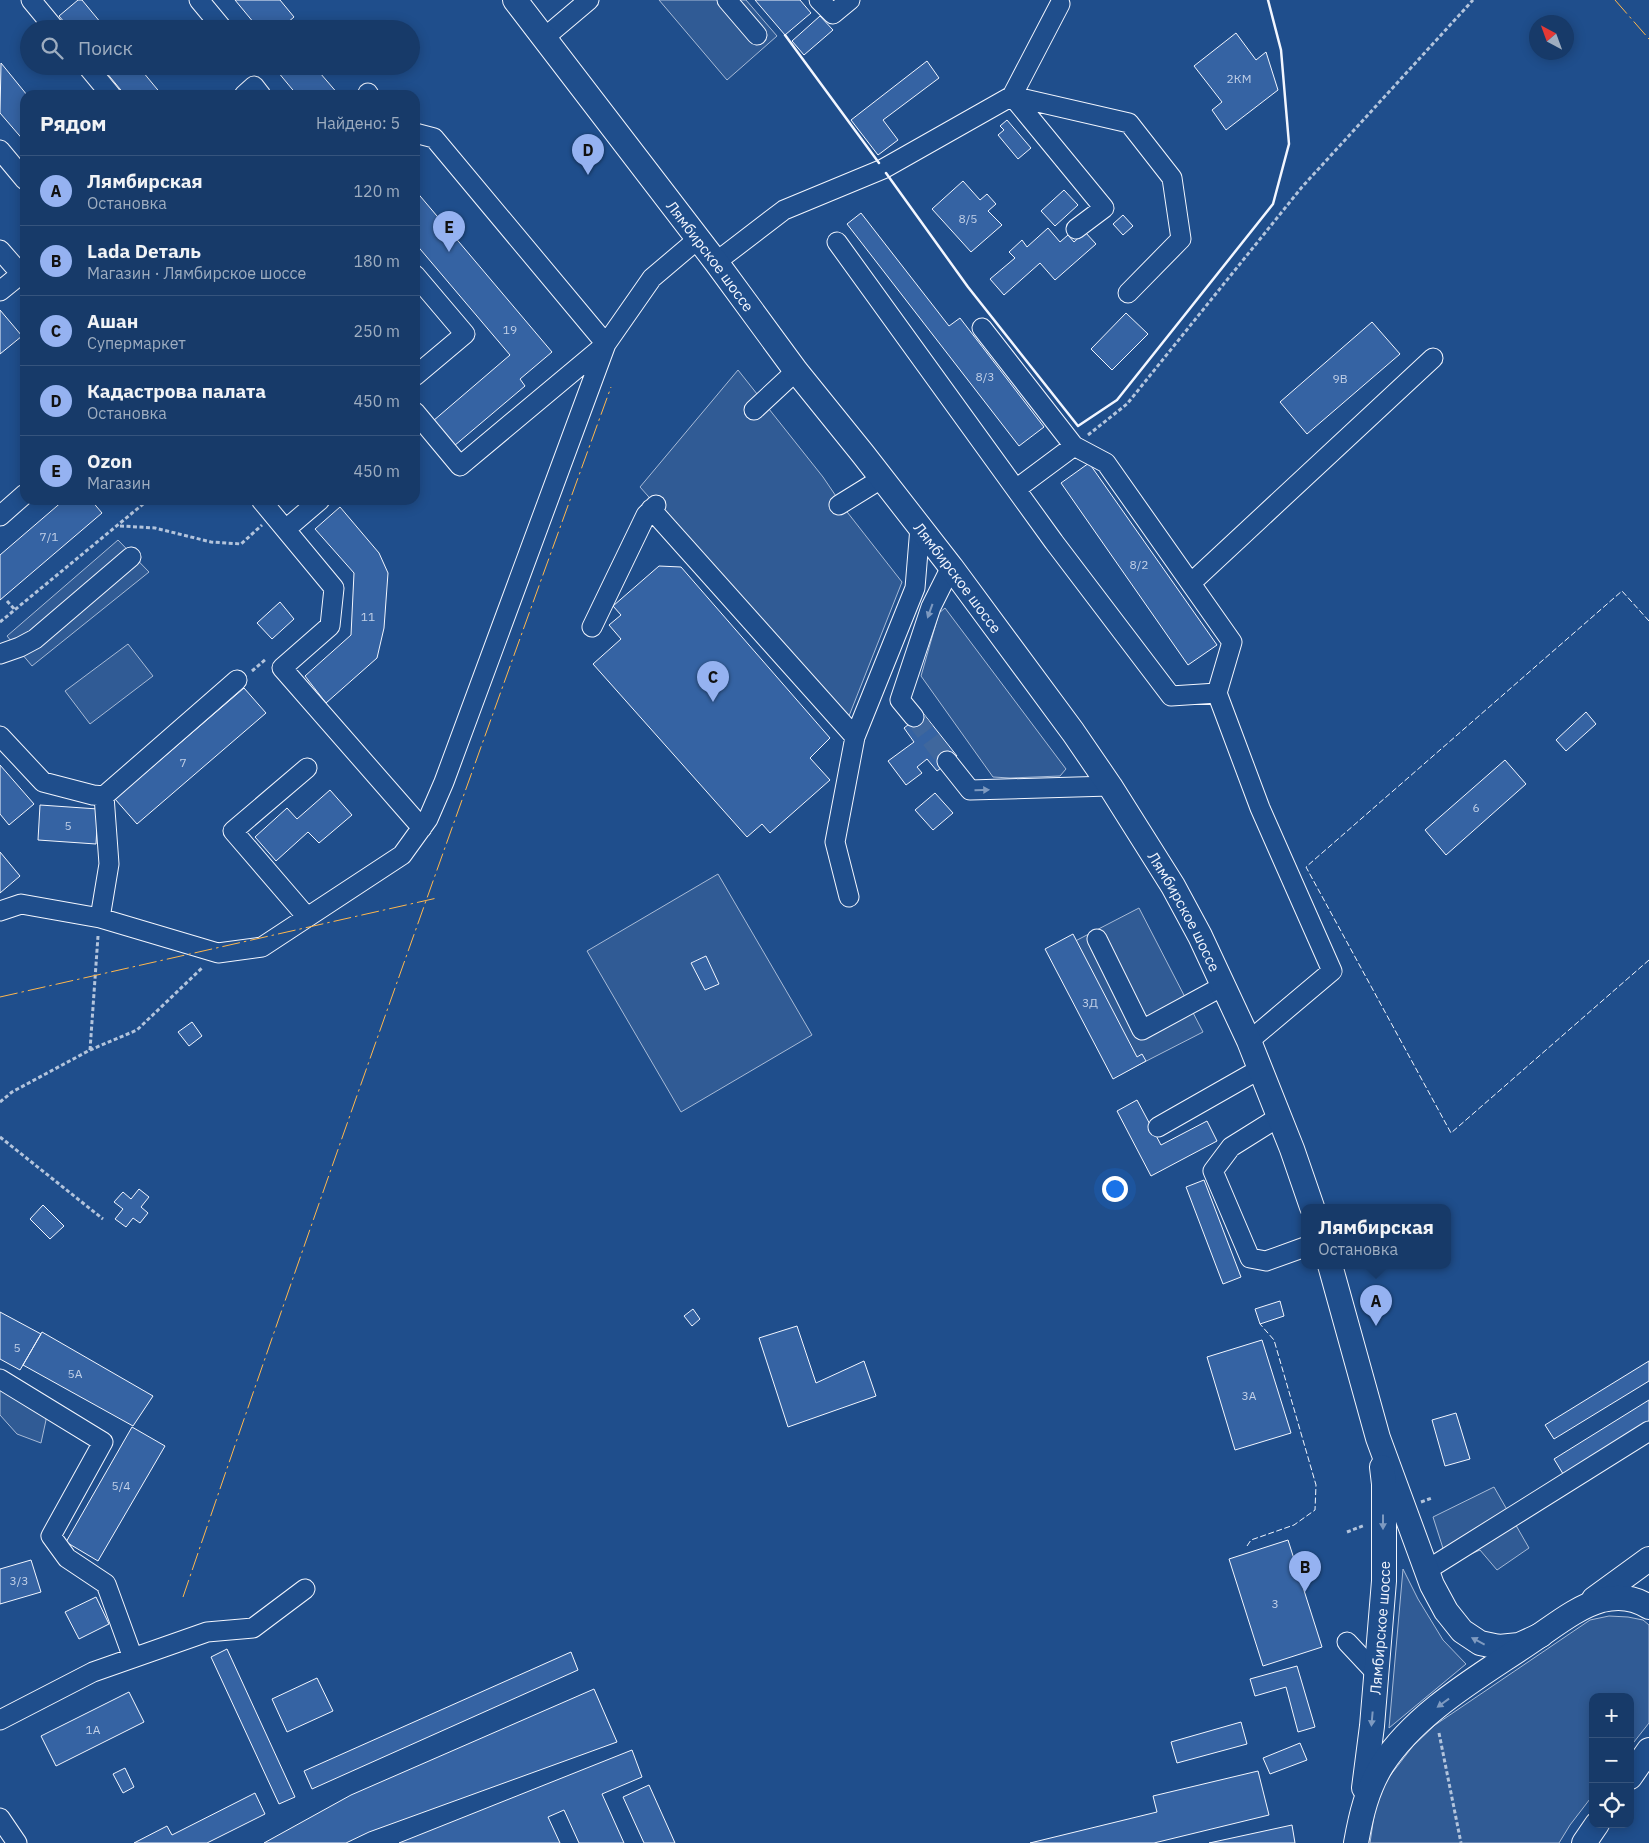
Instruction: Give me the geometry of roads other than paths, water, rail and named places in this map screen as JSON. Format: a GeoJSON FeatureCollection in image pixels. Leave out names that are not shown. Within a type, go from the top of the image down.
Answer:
{"type":"FeatureCollection","features":[{"type":"Feature","properties":{"kind":"main road","name":"Лямбирское шоссе"},"geometry":{"type":"LineString","coordinates":[[515,0],[698,238],[796,371],[864,454],[951,567],[1068,725],[1110,786],[1173,886],[1200,936],[1249,1040],[1311,1204]]}},
{"type":"Feature","properties":{"kind":"main road","name":"Лямбирское шоссе"},"geometry":{"type":"LineString","coordinates":[[1331,1269],[1378,1438],[1432,1585],[1446,1611],[1462,1631],[1480,1644],[1499,1647],[1519,1645],[1541,1635]]}},
{"type":"Feature","properties":{"kind":"main road","name":"Лямбирское шоссе"},"geometry":{"type":"LineString","coordinates":[[1360,1817],[1384,1581],[1384,1484],[1378,1438]]}},
{"type":"Feature","properties":{"kind":"main road"},"geometry":{"type":"LineString","coordinates":[[1356,1843],[1360,1817],[1369,1789],[1383,1764],[1402,1740],[1428,1714],[1482,1674],[1576,1612],[1649,1559]]}},
{"type":"Feature","properties":{"kind":"main road"},"geometry":{"type":"LineString","coordinates":[[1576,1612],[1601,1600],[1620,1597],[1640,1602],[1649,1607]]}},
{"type":"Feature","properties":{"kind":"main road"},"geometry":{"type":"LineString","coordinates":[[1634,1771],[1649,1750]]}},
{"type":"Feature","properties":{"kind":"main road"},"geometry":{"type":"LineString","coordinates":[[1584,1843],[1594,1828]]}},
{"type":"Feature","properties":{"kind":"street"},"geometry":{"type":"LineString","coordinates":[[31,0],[48,20]]}},
{"type":"Feature","properties":{"kind":"street"},"geometry":{"type":"LineString","coordinates":[[199,0],[216,20]]}},
{"type":"Feature","properties":{"kind":"street"},"geometry":{"type":"LineString","coordinates":[[544,38],[589,0]]}},
{"type":"Feature","properties":{"kind":"street"},"geometry":{"type":"LineString","coordinates":[[727,0],[757,35]]}},
{"type":"Feature","properties":{"kind":"street"},"geometry":{"type":"LineString","coordinates":[[819,0],[833,14],[850,0]]}},
{"type":"Feature","properties":{"kind":"street"},"geometry":{"type":"LineString","coordinates":[[716,262],[784,210],[883,169],[1012,96],[1060,4]]}},
{"type":"Feature","properties":{"kind":"street"},"geometry":{"type":"LineString","coordinates":[[94,75],[107,90]]}},
{"type":"Feature","properties":{"kind":"street"},"geometry":{"type":"LineString","coordinates":[[1012,96],[1104,208],[1076,229]]}},
{"type":"Feature","properties":{"kind":"street"},"geometry":{"type":"LineString","coordinates":[[1012,96],[1129,123],[1172,178],[1180,240],[1128,293]]}},
{"type":"Feature","properties":{"kind":"street"},"geometry":{"type":"LineString","coordinates":[[420,134],[434,138],[606,344]]}},
{"type":"Feature","properties":{"kind":"street"},"geometry":{"type":"LineString","coordinates":[[0,150],[20,174]]}},
{"type":"Feature","properties":{"kind":"street"},"geometry":{"type":"LineString","coordinates":[[0,911],[21,904],[100,918],[218,953],[262,947],[402,855],[428,819],[444,782],[606,344],[652,278],[698,238]]}},
{"type":"Feature","properties":{"kind":"street"},"geometry":{"type":"LineString","coordinates":[[837,242],[1016,489],[1171,696],[1217,693]]}},
{"type":"Feature","properties":{"kind":"street"},"geometry":{"type":"LineString","coordinates":[[0,250],[20,273]]}},
{"type":"Feature","properties":{"kind":"street"},"geometry":{"type":"LineString","coordinates":[[0,292],[20,275]]}},
{"type":"Feature","properties":{"kind":"street"},"geometry":{"type":"LineString","coordinates":[[420,281],[465,334],[420,372]]}},
{"type":"Feature","properties":{"kind":"street"},"geometry":{"type":"LineString","coordinates":[[982,328],[1074,446],[1106,463],[1232,642],[1217,693],[1260,808],[1332,971],[1249,1040]]}},
{"type":"Feature","properties":{"kind":"street"},"geometry":{"type":"LineString","coordinates":[[420,418],[460,466],[606,344]]}},
{"type":"Feature","properties":{"kind":"street"},"geometry":{"type":"LineString","coordinates":[[1191,583],[1433,358]]}},
{"type":"Feature","properties":{"kind":"street"},"geometry":{"type":"LineString","coordinates":[[754,410],[796,371]]}},
{"type":"Feature","properties":{"kind":"street"},"geometry":{"type":"LineString","coordinates":[[1016,489],[1074,446]]}},
{"type":"Feature","properties":{"kind":"street"},"geometry":{"type":"LineString","coordinates":[[839,505],[882,479]]}},
{"type":"Feature","properties":{"kind":"street"},"geometry":{"type":"LineString","coordinates":[[0,516],[20,498]]}},
{"type":"Feature","properties":{"kind":"street"},"geometry":{"type":"LineString","coordinates":[[265,505],[334,588],[330,626],[282,668],[422,828]]}},
{"type":"Feature","properties":{"kind":"street"},"geometry":{"type":"LineString","coordinates":[[286,529],[314,505]]}},
{"type":"Feature","properties":{"kind":"street"},"geometry":{"type":"LineString","coordinates":[[592,627],[646,515],[654,507],[824,699],[855,737]]}},
{"type":"Feature","properties":{"kind":"street"},"geometry":{"type":"LineString","coordinates":[[849,897],[835,842],[855,737],[915,588],[920,527]]}},
{"type":"Feature","properties":{"kind":"street"},"geometry":{"type":"LineString","coordinates":[[0,654],[20,647],[34,639],[131,557]]}},
{"type":"Feature","properties":{"kind":"street"},"geometry":{"type":"LineString","coordinates":[[914,717],[900,700],[931,608],[951,567]]}},
{"type":"Feature","properties":{"kind":"street"},"geometry":{"type":"LineString","coordinates":[[0,736],[43,782],[104,796],[243,676]]}},
{"type":"Feature","properties":{"kind":"street"},"geometry":{"type":"LineString","coordinates":[[947,761],[970,790],[1110,786]]}},
{"type":"Feature","properties":{"kind":"street"},"geometry":{"type":"LineString","coordinates":[[307,768],[233,831],[307,917]]}},
{"type":"Feature","properties":{"kind":"street"},"geometry":{"type":"LineString","coordinates":[[100,918],[109,864],[104,796]]}},
{"type":"Feature","properties":{"kind":"street"},"geometry":{"type":"LineString","coordinates":[[1097,939],[1142,1030],[1223,986]]}},
{"type":"Feature","properties":{"kind":"street"},"geometry":{"type":"LineString","coordinates":[[1158,1128],[1260,1069]]}},
{"type":"Feature","properties":{"kind":"street"},"geometry":{"type":"LineString","coordinates":[[1279,1117],[1231,1147],[1214,1171],[1250,1258],[1266,1261],[1301,1248]]}},
{"type":"Feature","properties":{"kind":"street"},"geometry":{"type":"LineString","coordinates":[[0,1379],[103,1442],[51,1536],[67,1558],[106,1584],[133,1658]]}},
{"type":"Feature","properties":{"kind":"street"},"geometry":{"type":"LineString","coordinates":[[1427,1570],[1649,1431]]}},
{"type":"Feature","properties":{"kind":"street"},"geometry":{"type":"LineString","coordinates":[[0,1720],[93,1672],[206,1632],[253,1628],[305,1589]]}},
{"type":"Feature","properties":{"kind":"street"},"geometry":{"type":"LineString","coordinates":[[1347,1642],[1376,1673]]}},
{"type":"Feature","properties":{"kind":"street"},"geometry":{"type":"LineString","coordinates":[[0,1818],[17,1843]]}},
{"type":"Feature","properties":{"kind":"tunnel"},"geometry":{"type":"LineString","coordinates":[[914,717],[947,761]]}},
{"type":"Feature","properties":{"kind":"place","name":"Кадастрова палата"},"geometry":{"type":"Point","coordinates":[588,175]}},
{"type":"Feature","properties":{"kind":"place","name":"Ozon"},"geometry":{"type":"Point","coordinates":[449,252]}},
{"type":"Feature","properties":{"kind":"place","name":"Ашан"},"geometry":{"type":"Point","coordinates":[713,702]}},
{"type":"Feature","properties":{"kind":"place","name":"Лямбирская"},"geometry":{"type":"Point","coordinates":[1376,1326]}},
{"type":"Feature","properties":{"kind":"place","name":"Lada Dеталь"},"geometry":{"type":"Point","coordinates":[1305,1592]}}]}
